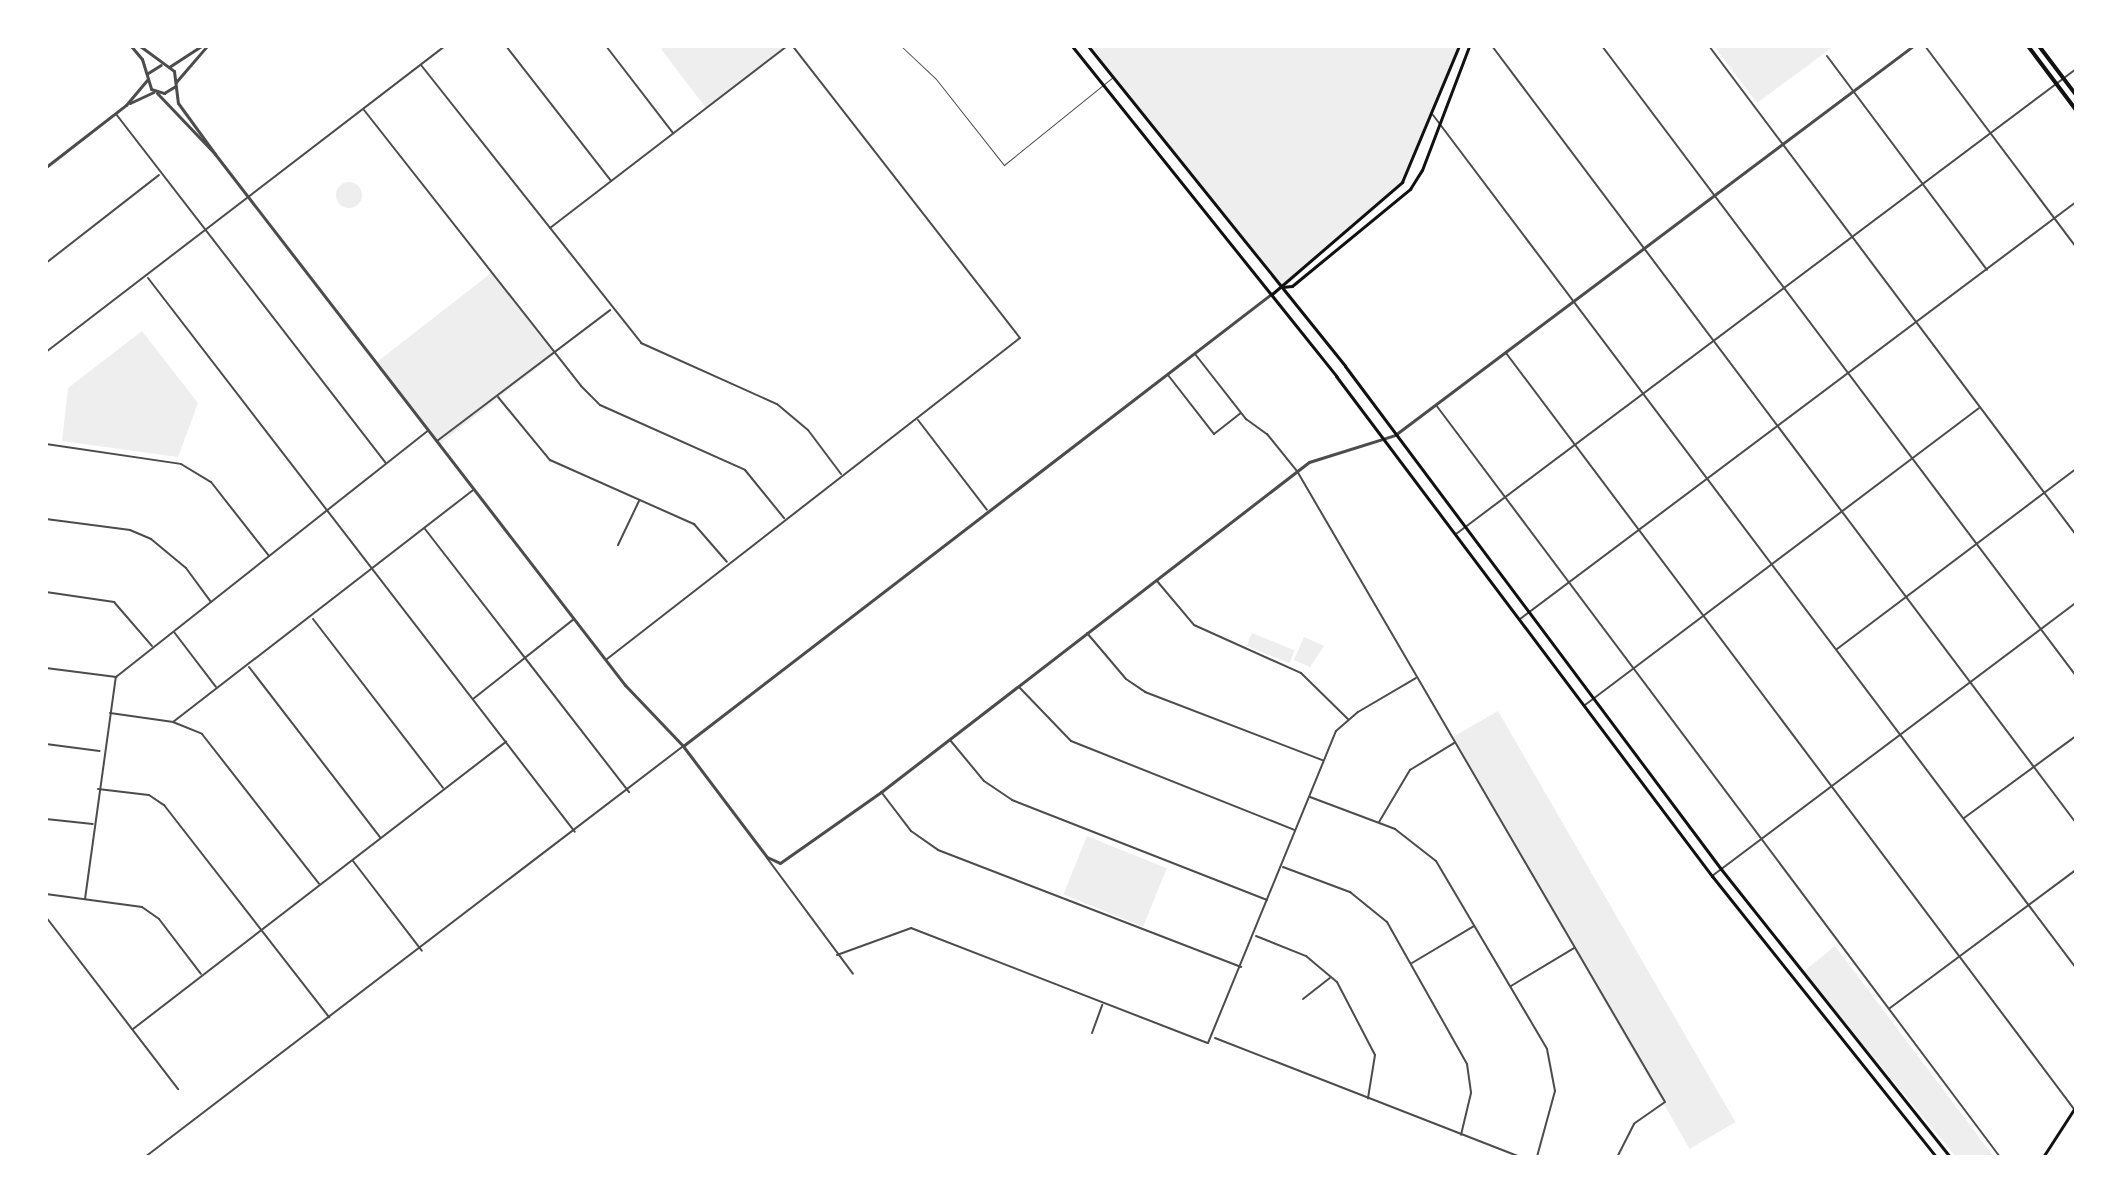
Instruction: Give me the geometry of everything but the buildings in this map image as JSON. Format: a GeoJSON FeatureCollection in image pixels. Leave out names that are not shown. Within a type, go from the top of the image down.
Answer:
{"type":"FeatureCollection","features":[{"type":"Feature","properties":{"kind":"highway"},"geometry":{"type":"LineString","coordinates":[[2028,46],[2076,110]]}},
{"type":"Feature","properties":{"kind":"highway"},"geometry":{"type":"LineString","coordinates":[[2039,46],[2076,95]]}},
{"type":"Feature","properties":{"kind":"main road"},"geometry":{"type":"LineString","coordinates":[[1072,46],[1272,294],[1712,876],[1936,1157]]}},
{"type":"Feature","properties":{"kind":"main road"},"geometry":{"type":"LineString","coordinates":[[1088,46],[1282,287],[1721,869],[1950,1157]]}},
{"type":"Feature","properties":{"kind":"main road"},"geometry":{"type":"LineString","coordinates":[[1272,294],[1394,192],[1411,170],[1459,46]]}},
{"type":"Feature","properties":{"kind":"main road"},"geometry":{"type":"LineString","coordinates":[[1282,287],[1292,286],[1396,204],[1422,170],[1469,46]]}},
{"type":"Feature","properties":{"kind":"main road"},"geometry":{"type":"LineString","coordinates":[[2043,1157],[2075,1108]]}},
{"type":"Feature","properties":{"kind":"street"},"geometry":{"type":"LineString","coordinates":[[126,105],[147,80],[148,73],[131,46]]}},
{"type":"Feature","properties":{"kind":"street"},"geometry":{"type":"LineString","coordinates":[[140,46],[162,65],[169,67],[201,46]]}},
{"type":"Feature","properties":{"kind":"street"},"geometry":{"type":"LineString","coordinates":[[46,167],[126,105],[175,83],[207,46]]}},
{"type":"Feature","properties":{"kind":"street"},"geometry":{"type":"LineString","coordinates":[[46,352],[207,233],[445,46]]}},
{"type":"Feature","properties":{"kind":"street"},"geometry":{"type":"LineString","coordinates":[[506,46],[611,181]]}},
{"type":"Feature","properties":{"kind":"street"},"geometry":{"type":"LineString","coordinates":[[606,46],[673,133]]}},
{"type":"Feature","properties":{"kind":"street"},"geometry":{"type":"LineString","coordinates":[[549,229],[787,46]]}},
{"type":"Feature","properties":{"kind":"street"},"geometry":{"type":"LineString","coordinates":[[606,660],[1020,338],[793,46]]}},
{"type":"Feature","properties":{"kind":"street"},"geometry":{"type":"LineString","coordinates":[[1492,46],[2076,823]]}},
{"type":"Feature","properties":{"kind":"street"},"geometry":{"type":"LineString","coordinates":[[1602,46],[2076,676]]}},
{"type":"Feature","properties":{"kind":"street"},"geometry":{"type":"LineString","coordinates":[[1709,46],[2076,535]]}},
{"type":"Feature","properties":{"kind":"street"},"geometry":{"type":"LineString","coordinates":[[767,857],[780,863],[881,792],[1297,471],[1319,457],[1395,435],[1913,46]]}},
{"type":"Feature","properties":{"kind":"street"},"geometry":{"type":"LineString","coordinates":[[1925,46],[2076,247]]}},
{"type":"Feature","properties":{"kind":"street"},"geometry":{"type":"LineString","coordinates":[[1827,56],[1987,270]]}},
{"type":"Feature","properties":{"kind":"street"},"geometry":{"type":"LineString","coordinates":[[148,73],[162,65]]}},
{"type":"Feature","properties":{"kind":"street"},"geometry":{"type":"LineString","coordinates":[[421,65],[611,309],[641,343],[793,415],[842,475]]}},
{"type":"Feature","properties":{"kind":"street"},"geometry":{"type":"LineString","coordinates":[[169,67],[178,103],[248,200],[606,660],[683,746],[853,974]]}},
{"type":"Feature","properties":{"kind":"street"},"geometry":{"type":"LineString","coordinates":[[1455,535],[2076,69]]}},
{"type":"Feature","properties":{"kind":"street"},"geometry":{"type":"LineString","coordinates":[[147,80],[215,154]]}},
{"type":"Feature","properties":{"kind":"street"},"geometry":{"type":"LineString","coordinates":[[364,110],[554,354],[600,405],[745,470],[785,520]]}},
{"type":"Feature","properties":{"kind":"street"},"geometry":{"type":"LineString","coordinates":[[115,113],[386,463]]}},
{"type":"Feature","properties":{"kind":"street"},"geometry":{"type":"LineString","coordinates":[[1433,115],[2076,968]]}},
{"type":"Feature","properties":{"kind":"street"},"geometry":{"type":"LineString","coordinates":[[46,263],[160,174]]}},
{"type":"Feature","properties":{"kind":"street"},"geometry":{"type":"LineString","coordinates":[[1519,620],[2076,202]]}},
{"type":"Feature","properties":{"kind":"street"},"geometry":{"type":"LineString","coordinates":[[148,278],[575,832]]}},
{"type":"Feature","properties":{"kind":"street"},"geometry":{"type":"LineString","coordinates":[[145,1157],[422,951],[629,792],[683,746],[1272,294]]}},
{"type":"Feature","properties":{"kind":"street"},"geometry":{"type":"LineString","coordinates":[[437,441],[611,309]]}},
{"type":"Feature","properties":{"kind":"street"},"geometry":{"type":"LineString","coordinates":[[1195,353],[1241,413],[1297,471],[1665,1102],[1634,1124],[1617,1157]]}},
{"type":"Feature","properties":{"kind":"street"},"geometry":{"type":"LineString","coordinates":[[1505,353],[2075,1108]]}},
{"type":"Feature","properties":{"kind":"street"},"geometry":{"type":"LineString","coordinates":[[1168,374],[1214,434],[1241,413]]}},
{"type":"Feature","properties":{"kind":"street"},"geometry":{"type":"LineString","coordinates":[[498,397],[550,460],[694,524],[729,564]]}},
{"type":"Feature","properties":{"kind":"street"},"geometry":{"type":"LineString","coordinates":[[1435,404],[2000,1157]]}},
{"type":"Feature","properties":{"kind":"street"},"geometry":{"type":"LineString","coordinates":[[1584,705],[1980,407]]}},
{"type":"Feature","properties":{"kind":"street"},"geometry":{"type":"LineString","coordinates":[[917,419],[988,511]]}},
{"type":"Feature","properties":{"kind":"street"},"geometry":{"type":"LineString","coordinates":[[85,899],[103,752],[116,677],[326,508],[429,430]]}},
{"type":"Feature","properties":{"kind":"street"},"geometry":{"type":"LineString","coordinates":[[46,444],[151,457],[195,471],[224,496],[269,556]]}},
{"type":"Feature","properties":{"kind":"street"},"geometry":{"type":"LineString","coordinates":[[1837,649],[2076,469]]}},
{"type":"Feature","properties":{"kind":"street"},"geometry":{"type":"LineString","coordinates":[[173,722],[312,618],[474,489]]}},
{"type":"Feature","properties":{"kind":"street"},"geometry":{"type":"LineString","coordinates":[[618,545],[640,500]]}},
{"type":"Feature","properties":{"kind":"street"},"geometry":{"type":"LineString","coordinates":[[46,519],[130,530],[151,539],[186,568],[211,602]]}},
{"type":"Feature","properties":{"kind":"street"},"geometry":{"type":"LineString","coordinates":[[424,528],[629,792]]}},
{"type":"Feature","properties":{"kind":"street"},"geometry":{"type":"LineString","coordinates":[[1156,580],[1194,625],[1301,673],[1348,720]]}},
{"type":"Feature","properties":{"kind":"street"},"geometry":{"type":"LineString","coordinates":[[46,592],[114,602],[152,646]]}},
{"type":"Feature","properties":{"kind":"street"},"geometry":{"type":"LineString","coordinates":[[1712,876],[2076,603]]}},
{"type":"Feature","properties":{"kind":"street"},"geometry":{"type":"LineString","coordinates":[[312,618],[444,789]]}},
{"type":"Feature","properties":{"kind":"street"},"geometry":{"type":"LineString","coordinates":[[473,699],[575,618]]}},
{"type":"Feature","properties":{"kind":"street"},"geometry":{"type":"LineString","coordinates":[[173,631],[217,689]]}},
{"type":"Feature","properties":{"kind":"street"},"geometry":{"type":"LineString","coordinates":[[1087,632],[1118,670],[1145,692],[1322,760]]}},
{"type":"Feature","properties":{"kind":"street"},"geometry":{"type":"LineString","coordinates":[[249,666],[381,838]]}},
{"type":"Feature","properties":{"kind":"street"},"geometry":{"type":"LineString","coordinates":[[46,668],[116,677]]}},
{"type":"Feature","properties":{"kind":"street"},"geometry":{"type":"LineString","coordinates":[[837,955],[911,928],[1208,1043],[1214,1038],[1322,760],[1348,720],[1417,677]]}},
{"type":"Feature","properties":{"kind":"street"},"geometry":{"type":"LineString","coordinates":[[1018,686],[1057,732],[1071,741],[1295,830]]}},
{"type":"Feature","properties":{"kind":"street"},"geometry":{"type":"LineString","coordinates":[[109,712],[173,722],[202,734],[320,885]]}},
{"type":"Feature","properties":{"kind":"street"},"geometry":{"type":"LineString","coordinates":[[1964,819],[2076,736]]}},
{"type":"Feature","properties":{"kind":"street"},"geometry":{"type":"LineString","coordinates":[[950,739],[984,781],[1004,797],[1268,900]]}},
{"type":"Feature","properties":{"kind":"street"},"geometry":{"type":"LineString","coordinates":[[133,1029],[507,742]]}},
{"type":"Feature","properties":{"kind":"street"},"geometry":{"type":"LineString","coordinates":[[1379,822],[1404,776],[1455,743]]}},
{"type":"Feature","properties":{"kind":"street"},"geometry":{"type":"LineString","coordinates":[[46,744],[103,752]]}},
{"type":"Feature","properties":{"kind":"street"},"geometry":{"type":"LineString","coordinates":[[98,789],[149,795],[164,805],[329,1018]]}},
{"type":"Feature","properties":{"kind":"street"},"geometry":{"type":"LineString","coordinates":[[881,792],[911,831],[938,850],[1241,967]]}},
{"type":"Feature","properties":{"kind":"street"},"geometry":{"type":"LineString","coordinates":[[1309,796],[1379,822],[1429,852],[1511,986],[1554,1072],[1553,1109],[1537,1157]]}},
{"type":"Feature","properties":{"kind":"street"},"geometry":{"type":"LineString","coordinates":[[46,819],[94,824]]}},
{"type":"Feature","properties":{"kind":"street"},"geometry":{"type":"LineString","coordinates":[[352,860],[422,951]]}},
{"type":"Feature","properties":{"kind":"street"},"geometry":{"type":"LineString","coordinates":[[1282,866],[1363,899],[1387,922],[1467,1064],[1471,1093],[1461,1135]]}},
{"type":"Feature","properties":{"kind":"street"},"geometry":{"type":"LineString","coordinates":[[1889,1009],[2076,870]]}},
{"type":"Feature","properties":{"kind":"street"},"geometry":{"type":"LineString","coordinates":[[46,894],[142,907],[159,919],[202,975]]}},
{"type":"Feature","properties":{"kind":"street"},"geometry":{"type":"LineString","coordinates":[[46,917],[178,1089]]}},
{"type":"Feature","properties":{"kind":"street"},"geometry":{"type":"LineString","coordinates":[[1412,963],[1475,926]]}},
{"type":"Feature","properties":{"kind":"street"},"geometry":{"type":"LineString","coordinates":[[1255,935],[1306,956],[1331,977],[1371,1043],[1376,1067],[1367,1099]]}},
{"type":"Feature","properties":{"kind":"street"},"geometry":{"type":"LineString","coordinates":[[1511,986],[1575,947]]}},
{"type":"Feature","properties":{"kind":"street"},"geometry":{"type":"LineString","coordinates":[[1303,999],[1331,977]]}},
{"type":"Feature","properties":{"kind":"street"},"geometry":{"type":"LineString","coordinates":[[1092,1033],[1103,1004]]}},
{"type":"Feature","properties":{"kind":"street"},"geometry":{"type":"LineString","coordinates":[[1214,1038],[1520,1157]]}},
{"type":"Feature","properties":{"kind":"lane"},"geometry":{"type":"LineString","coordinates":[[901,46],[936,79],[1004,165],[1113,78]]}},
{"type":"Feature","properties":{"kind":"shaded area"},"geometry":{"type":"Polygon","coordinates":[[[665,46],[787,46],[706,108],[661,49],[665,46]]]}},
{"type":"Feature","properties":{"kind":"shaded area"},"geometry":{"type":"Polygon","coordinates":[[[1088,46],[1459,46],[1402,182],[1282,287],[1088,46]]]}},
{"type":"Feature","properties":{"kind":"shaded area"},"geometry":{"type":"Polygon","coordinates":[[[1714,46],[1834,46],[1757,103],[1714,46]]]}},
{"type":"Feature","properties":{"kind":"shaded area"},"geometry":{"type":"Polygon","coordinates":[[[349,182],[359,185],[362,195],[359,205],[349,208],[339,205],[336,195],[339,185],[349,182]]]}},
{"type":"Feature","properties":{"kind":"shaded area"},"geometry":{"type":"Polygon","coordinates":[[[491,273],[554,354],[439,445],[375,364],[491,273]]]}},
{"type":"Feature","properties":{"kind":"shaded area"},"geometry":{"type":"Polygon","coordinates":[[[142,331],[198,403],[178,457],[62,441],[68,388],[142,331]]]}},
{"type":"Feature","properties":{"kind":"shaded area"},"geometry":{"type":"Polygon","coordinates":[[[1252,633],[1295,650],[1289,663],[1247,646],[1252,633]]]}},
{"type":"Feature","properties":{"kind":"shaded area"},"geometry":{"type":"Polygon","coordinates":[[[1304,637],[1324,646],[1310,667],[1294,660],[1304,637]]]}},
{"type":"Feature","properties":{"kind":"shaded area"},"geometry":{"type":"Polygon","coordinates":[[[1498,711],[1736,1122],[1690,1149],[1452,738],[1498,711]]]}},
{"type":"Feature","properties":{"kind":"shaded area"},"geometry":{"type":"Polygon","coordinates":[[[1087,836],[1167,868],[1143,927],[1063,894],[1087,836]]]}},
{"type":"Feature","properties":{"kind":"shaded area"},"geometry":{"type":"Polygon","coordinates":[[[1835,946],[1994,1157],[1956,1157],[1803,972],[1835,946]]]}}]}
